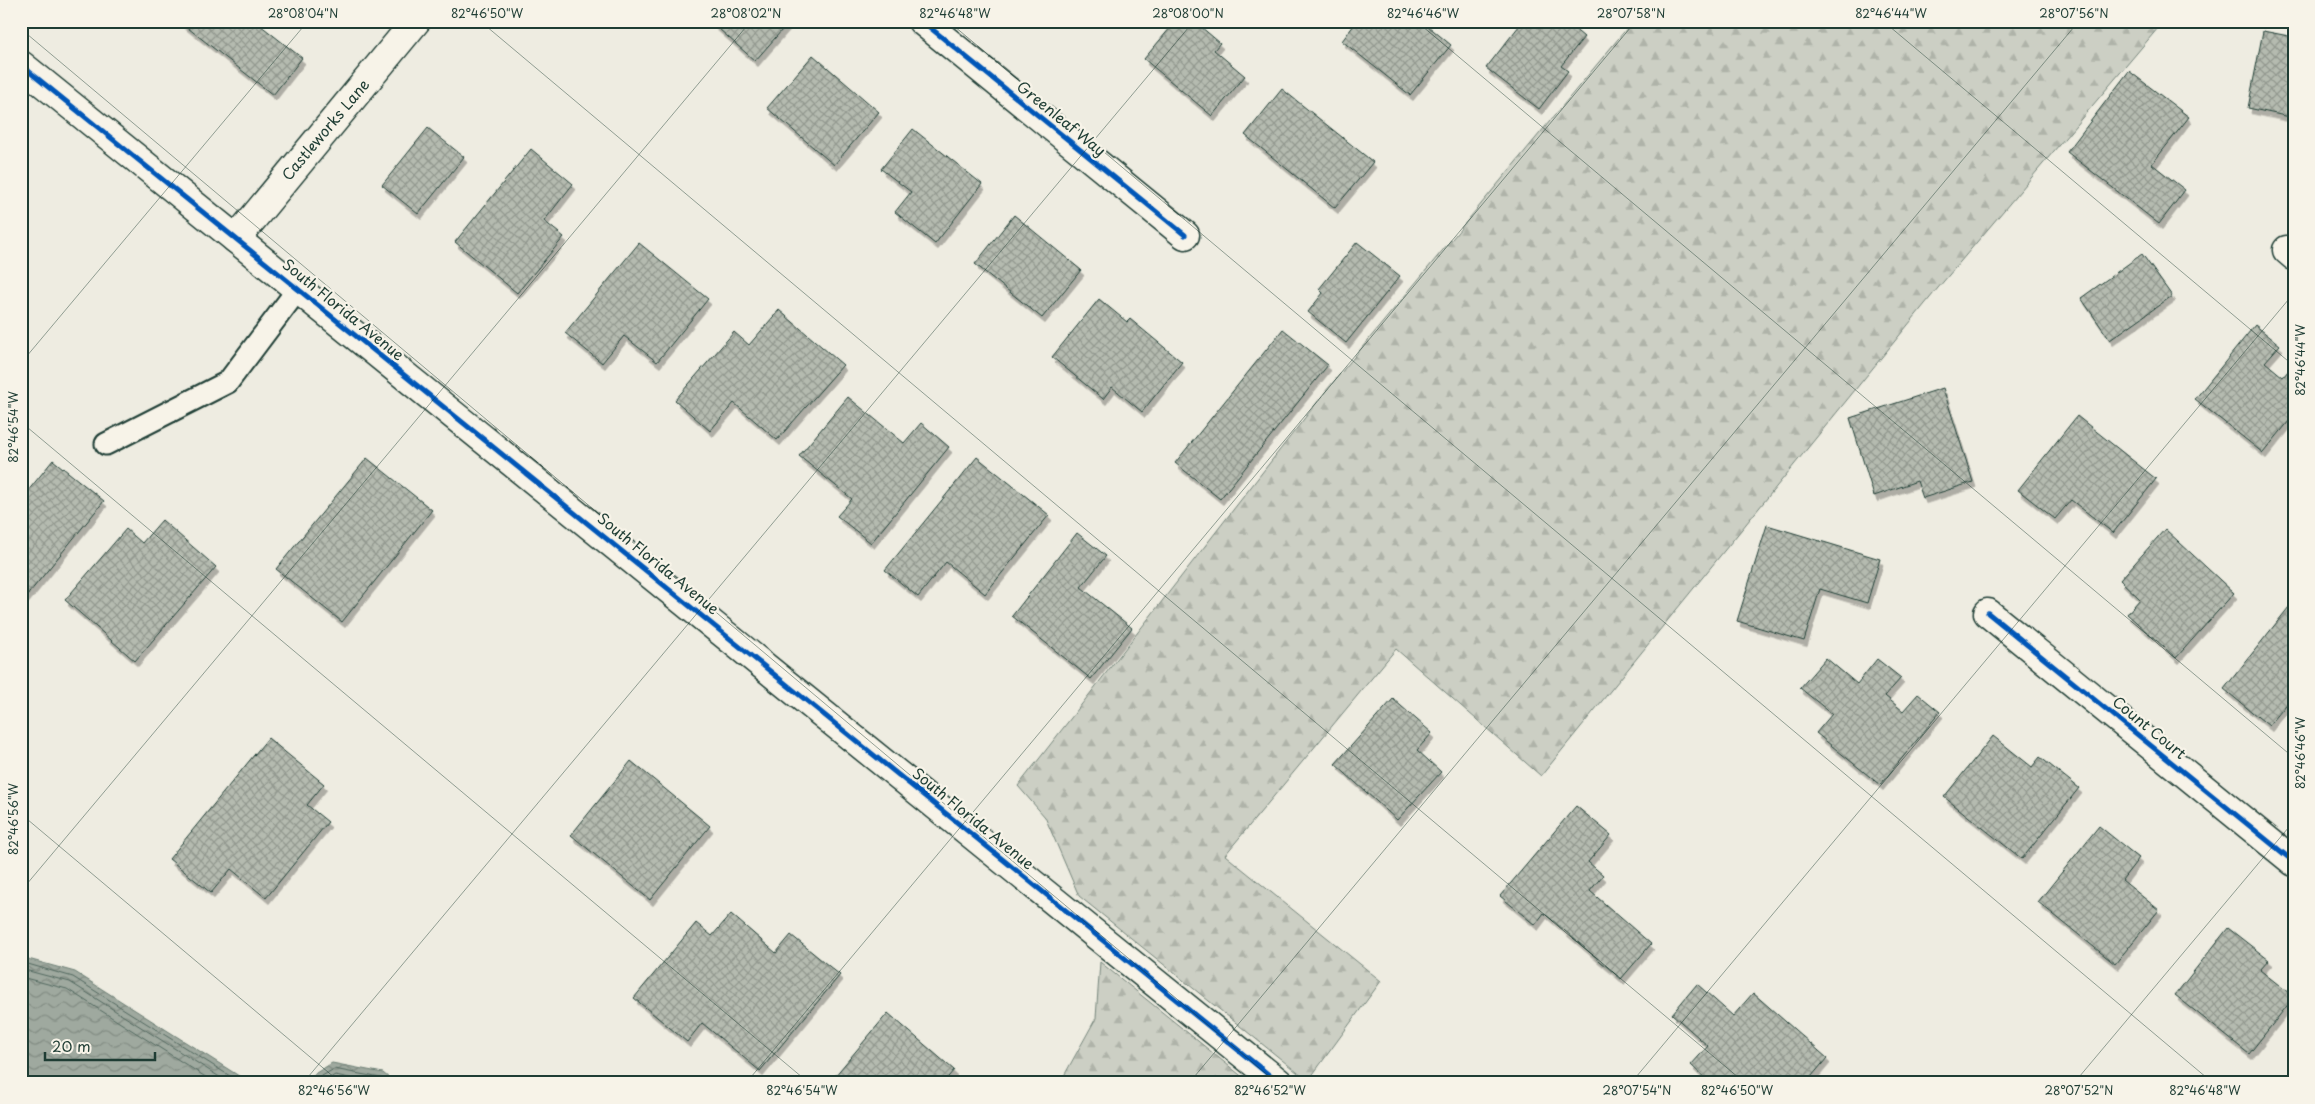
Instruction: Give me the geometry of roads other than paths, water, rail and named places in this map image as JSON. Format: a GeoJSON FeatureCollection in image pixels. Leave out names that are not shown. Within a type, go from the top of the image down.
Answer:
{"type":"FeatureCollection","features":[{"type":"Feature","properties":{"kind":"street","name":"Castleworks Lane"},"geometry":{"type":"LineString","coordinates":[[236,239],[416,21]]}},
{"type":"Feature","properties":{"kind":"street","name":"Greenleaf Way"},"geometry":{"type":"LineString","coordinates":[[922,21],[1185,235]]}},
{"type":"Feature","properties":{"kind":"street","name":"South Florida Avenue"},"geometry":{"type":"LineString","coordinates":[[21,65],[1279,1083]]}},
{"type":"Feature","properties":{"kind":"street","name":"Count Court"},"geometry":{"type":"LineString","coordinates":[[1988,613],[2294,862]]}},
{"type":"Feature","properties":{"kind":"lane"},"geometry":{"type":"LineString","coordinates":[[106,444],[228,382],[298,289]]}},
{"type":"Feature","properties":{"kind":"water"},"geometry":{"type":"Polygon","coordinates":[[[21,957],[75,972],[250,1083],[21,1083],[21,957]]]}},
{"type":"Feature","properties":{"kind":"water"},"geometry":{"type":"Polygon","coordinates":[[[332,1063],[383,1073],[395,1083],[300,1083],[332,1063]]]}}]}
